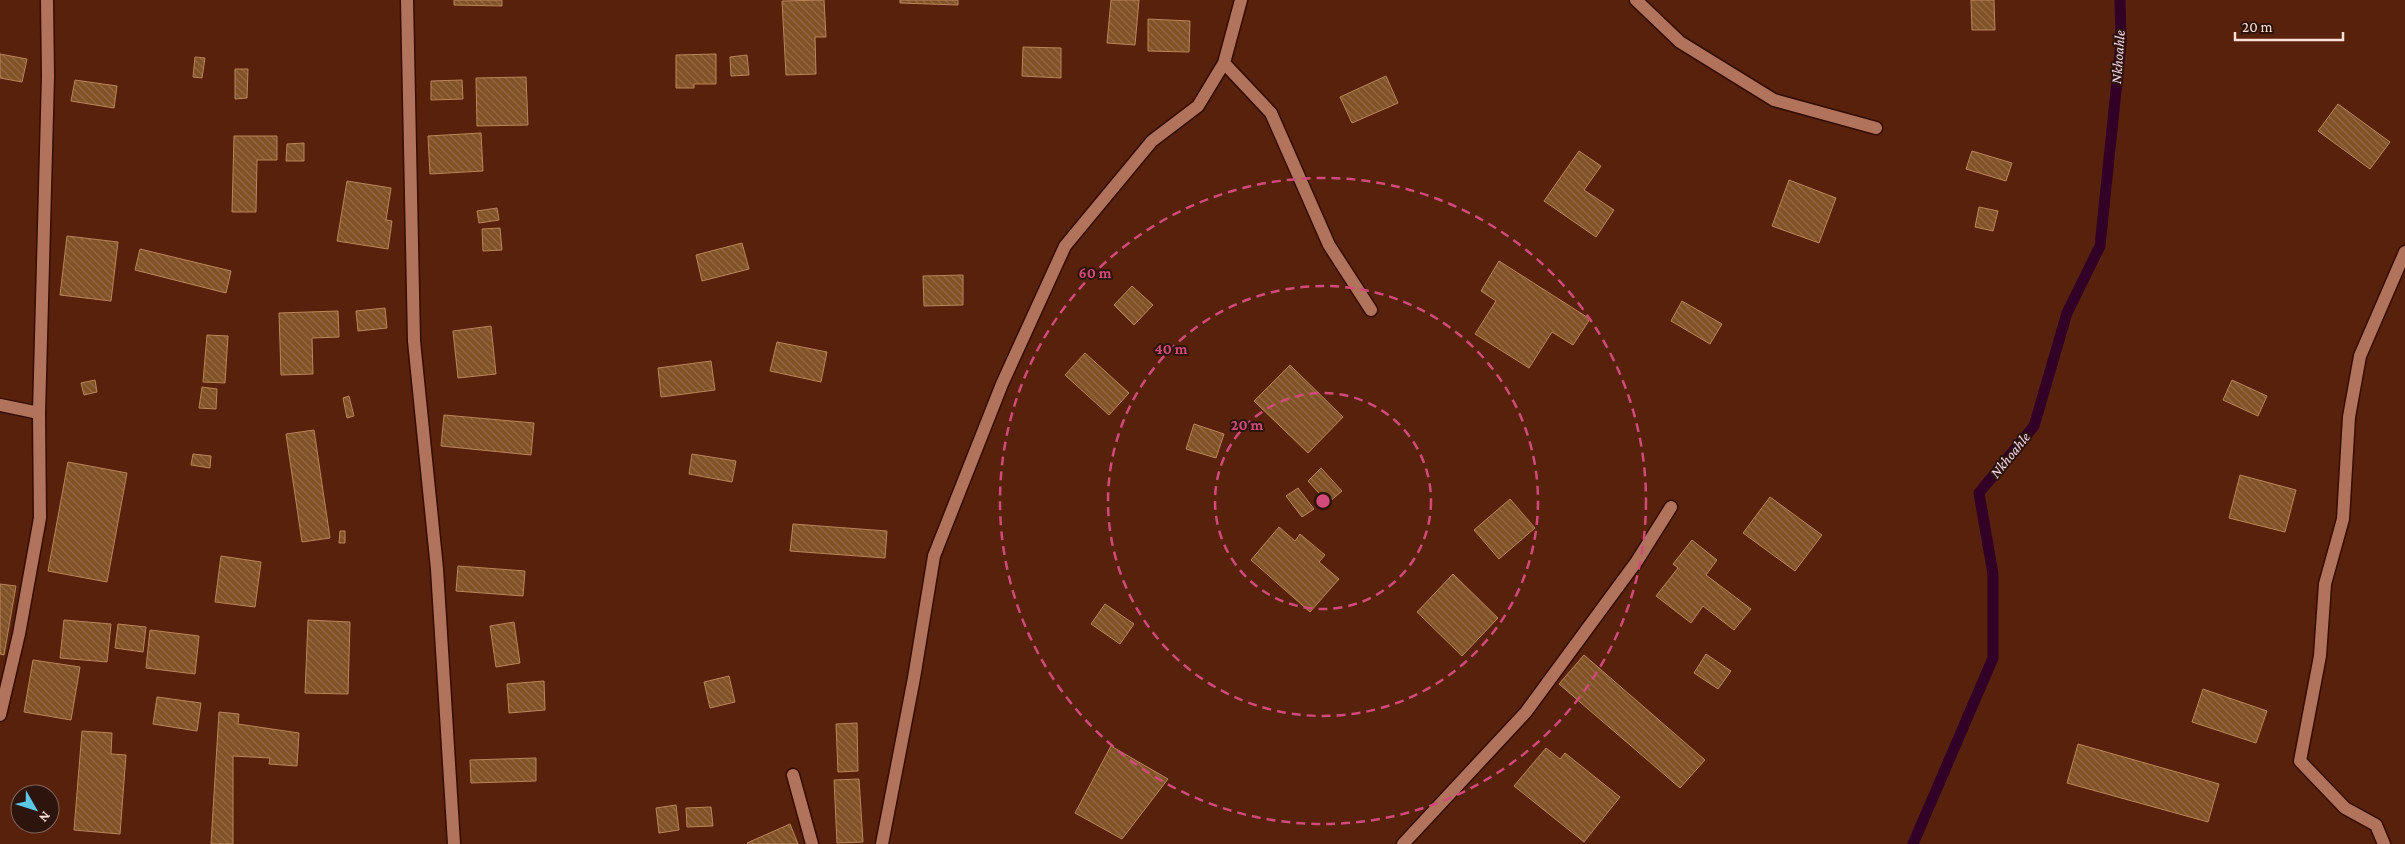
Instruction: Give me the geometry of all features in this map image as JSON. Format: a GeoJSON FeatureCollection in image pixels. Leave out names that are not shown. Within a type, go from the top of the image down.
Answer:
{"type":"FeatureCollection","features":[{"type":"Feature","properties":{"kind":"street"},"geometry":{"type":"LineString","coordinates":[[0,715],[19,634],[40,518],[39,413],[48,76],[48,0]]}},
{"type":"Feature","properties":{"kind":"street"},"geometry":{"type":"LineString","coordinates":[[406,0],[414,341],[437,569],[454,844]]}},
{"type":"Feature","properties":{"kind":"street"},"geometry":{"type":"LineString","coordinates":[[882,844],[914,678],[934,556],[1002,384],[1065,246],[1152,141],[1198,106],[1224,62],[1241,0]]}},
{"type":"Feature","properties":{"kind":"street"},"geometry":{"type":"LineString","coordinates":[[1636,0],[1680,42],[1774,100],[1876,128]]}},
{"type":"Feature","properties":{"kind":"street"},"geometry":{"type":"LineString","coordinates":[[1224,62],[1271,113],[1329,246],[1371,310]]}},
{"type":"Feature","properties":{"kind":"street"},"geometry":{"type":"LineString","coordinates":[[2384,844],[2376,825],[2345,808],[2300,761],[2320,656],[2325,584],[2343,519],[2348,417],[2360,356],[2405,252]]}},
{"type":"Feature","properties":{"kind":"street"},"geometry":{"type":"LineString","coordinates":[[0,405],[39,413]]}},
{"type":"Feature","properties":{"kind":"street"},"geometry":{"type":"LineString","coordinates":[[1403,844],[1526,712],[1637,561],[1672,507]]}},
{"type":"Feature","properties":{"kind":"street"},"geometry":{"type":"LineString","coordinates":[[793,775],[812,844]]}},
{"type":"Feature","properties":{"kind":"building"},"geometry":{"type":"Polygon","coordinates":[[[454,0],[502,0],[502,6],[454,5],[454,0]]]}},
{"type":"Feature","properties":{"kind":"building"},"geometry":{"type":"Polygon","coordinates":[[[824,0],[826,37],[815,37],[816,74],[786,75],[782,1],[824,0]]]}},
{"type":"Feature","properties":{"kind":"building"},"geometry":{"type":"Polygon","coordinates":[[[900,0],[958,0],[958,5],[900,3],[900,0]]]}},
{"type":"Feature","properties":{"kind":"building"},"geometry":{"type":"Polygon","coordinates":[[[1111,0],[1139,0],[1135,45],[1107,43],[1111,0]]]}},
{"type":"Feature","properties":{"kind":"building"},"geometry":{"type":"Polygon","coordinates":[[[1971,0],[1994,0],[1995,30],[1972,30],[1971,0]]]}},
{"type":"Feature","properties":{"kind":"building"},"geometry":{"type":"Polygon","coordinates":[[[1148,19],[1190,21],[1189,52],[1148,51],[1148,19]]]}},
{"type":"Feature","properties":{"kind":"building"},"geometry":{"type":"Polygon","coordinates":[[[1023,47],[1061,48],[1061,78],[1022,76],[1023,47]]]}},
{"type":"Feature","properties":{"kind":"building"},"geometry":{"type":"Polygon","coordinates":[[[0,54],[27,59],[22,82],[0,78],[0,54]]]}},
{"type":"Feature","properties":{"kind":"building"},"geometry":{"type":"Polygon","coordinates":[[[716,54],[716,84],[694,84],[694,88],[676,88],[676,55],[716,54]]]}},
{"type":"Feature","properties":{"kind":"building"},"geometry":{"type":"Polygon","coordinates":[[[747,55],[749,75],[731,76],[730,57],[747,55]]]}},
{"type":"Feature","properties":{"kind":"building"},"geometry":{"type":"Polygon","coordinates":[[[195,57],[205,58],[202,78],[193,77],[195,57]]]}},
{"type":"Feature","properties":{"kind":"building"},"geometry":{"type":"Polygon","coordinates":[[[235,69],[248,69],[247,98],[235,99],[235,69]]]}},
{"type":"Feature","properties":{"kind":"building"},"geometry":{"type":"Polygon","coordinates":[[[1386,76],[1398,103],[1352,123],[1340,97],[1386,76]]]}},
{"type":"Feature","properties":{"kind":"building"},"geometry":{"type":"Polygon","coordinates":[[[526,77],[528,125],[477,126],[476,78],[526,77]]]}},
{"type":"Feature","properties":{"kind":"building"},"geometry":{"type":"Polygon","coordinates":[[[75,80],[117,86],[114,108],[71,101],[75,80]]]}},
{"type":"Feature","properties":{"kind":"building"},"geometry":{"type":"Polygon","coordinates":[[[462,80],[463,99],[431,100],[431,81],[462,80]]]}},
{"type":"Feature","properties":{"kind":"building"},"geometry":{"type":"Polygon","coordinates":[[[2338,104],[2390,142],[2370,169],[2318,131],[2338,104]]]}},
{"type":"Feature","properties":{"kind":"building"},"geometry":{"type":"Polygon","coordinates":[[[481,133],[483,171],[430,174],[428,136],[481,133]]]}},
{"type":"Feature","properties":{"kind":"building"},"geometry":{"type":"Polygon","coordinates":[[[234,136],[277,136],[277,160],[257,160],[256,212],[232,212],[234,136]]]}},
{"type":"Feature","properties":{"kind":"building"},"geometry":{"type":"Polygon","coordinates":[[[304,143],[304,161],[286,161],[287,144],[304,143]]]}},
{"type":"Feature","properties":{"kind":"building"},"geometry":{"type":"Polygon","coordinates":[[[1579,151],[1601,166],[1584,190],[1614,210],[1596,237],[1544,201],[1579,151]]]}},
{"type":"Feature","properties":{"kind":"building"},"geometry":{"type":"Polygon","coordinates":[[[1972,151],[2012,163],[2006,181],[1966,169],[1972,151]]]}},
{"type":"Feature","properties":{"kind":"building"},"geometry":{"type":"Polygon","coordinates":[[[1789,180],[1836,198],[1819,243],[1772,226],[1789,180]]]}},
{"type":"Feature","properties":{"kind":"building"},"geometry":{"type":"Polygon","coordinates":[[[347,181],[391,188],[386,220],[392,221],[388,249],[337,241],[347,181]]]}},
{"type":"Feature","properties":{"kind":"building"},"geometry":{"type":"Polygon","coordinates":[[[1979,207],[1998,211],[1993,231],[1975,227],[1979,207]]]}},
{"type":"Feature","properties":{"kind":"building"},"geometry":{"type":"Polygon","coordinates":[[[497,208],[499,220],[479,223],[477,211],[497,208]]]}},
{"type":"Feature","properties":{"kind":"building"},"geometry":{"type":"Polygon","coordinates":[[[500,228],[502,250],[483,251],[482,229],[500,228]]]}},
{"type":"Feature","properties":{"kind":"building"},"geometry":{"type":"Polygon","coordinates":[[[67,236],[118,242],[111,301],[60,295],[67,236]]]}},
{"type":"Feature","properties":{"kind":"building"},"geometry":{"type":"Polygon","coordinates":[[[742,243],[749,269],[702,281],[696,255],[742,243]]]}},
{"type":"Feature","properties":{"kind":"building"},"geometry":{"type":"Polygon","coordinates":[[[140,249],[231,271],[226,293],[135,270],[140,249]]]}},
{"type":"Feature","properties":{"kind":"building"},"geometry":{"type":"Polygon","coordinates":[[[1499,261],[1590,319],[1573,345],[1552,332],[1529,368],[1475,334],[1496,301],[1481,291],[1499,261]]]}},
{"type":"Feature","properties":{"kind":"building"},"geometry":{"type":"Polygon","coordinates":[[[963,275],[963,305],[924,306],[923,276],[963,275]]]}},
{"type":"Feature","properties":{"kind":"building"},"geometry":{"type":"Polygon","coordinates":[[[1132,286],[1153,305],[1134,325],[1114,305],[1132,286]]]}},
{"type":"Feature","properties":{"kind":"building"},"geometry":{"type":"Polygon","coordinates":[[[1682,301],[1722,324],[1710,344],[1671,321],[1682,301]]]}},
{"type":"Feature","properties":{"kind":"building"},"geometry":{"type":"Polygon","coordinates":[[[385,308],[387,328],[358,331],[356,311],[385,308]]]}},
{"type":"Feature","properties":{"kind":"building"},"geometry":{"type":"Polygon","coordinates":[[[338,311],[339,337],[312,338],[313,374],[281,375],[279,313],[338,311]]]}},
{"type":"Feature","properties":{"kind":"building"},"geometry":{"type":"Polygon","coordinates":[[[491,326],[496,374],[458,378],[453,331],[491,326]]]}},
{"type":"Feature","properties":{"kind":"building"},"geometry":{"type":"Polygon","coordinates":[[[207,335],[228,336],[225,383],[203,382],[207,335]]]}},
{"type":"Feature","properties":{"kind":"building"},"geometry":{"type":"Polygon","coordinates":[[[777,342],[827,352],[821,382],[770,371],[777,342]]]}},
{"type":"Feature","properties":{"kind":"building"},"geometry":{"type":"Polygon","coordinates":[[[1085,353],[1129,393],[1109,415],[1065,375],[1085,353]]]}},
{"type":"Feature","properties":{"kind":"building"},"geometry":{"type":"Polygon","coordinates":[[[711,361],[715,390],[661,397],[658,368],[711,361]]]}},
{"type":"Feature","properties":{"kind":"building"},"geometry":{"type":"Polygon","coordinates":[[[1290,365],[1343,417],[1308,453],[1254,401],[1290,365]]]}},
{"type":"Feature","properties":{"kind":"building"},"geometry":{"type":"Polygon","coordinates":[[[95,380],[97,392],[84,395],[81,383],[95,380]]]}},
{"type":"Feature","properties":{"kind":"building"},"geometry":{"type":"Polygon","coordinates":[[[2232,380],[2267,396],[2258,416],[2223,400],[2232,380]]]}},
{"type":"Feature","properties":{"kind":"building"},"geometry":{"type":"Polygon","coordinates":[[[202,387],[217,389],[216,409],[199,408],[202,387]]]}},
{"type":"Feature","properties":{"kind":"building"},"geometry":{"type":"Polygon","coordinates":[[[349,396],[354,416],[347,418],[343,398],[349,396]]]}},
{"type":"Feature","properties":{"kind":"building"},"geometry":{"type":"Polygon","coordinates":[[[444,415],[534,423],[531,455],[441,446],[444,415]]]}},
{"type":"Feature","properties":{"kind":"building"},"geometry":{"type":"Polygon","coordinates":[[[1194,424],[1224,434],[1216,458],[1186,449],[1194,424]]]}},
{"type":"Feature","properties":{"kind":"building"},"geometry":{"type":"Polygon","coordinates":[[[314,430],[330,538],[302,542],[286,434],[314,430]]]}},
{"type":"Feature","properties":{"kind":"building"},"geometry":{"type":"Polygon","coordinates":[[[193,454],[211,456],[210,468],[191,465],[193,454]]]}},
{"type":"Feature","properties":{"kind":"building"},"geometry":{"type":"Polygon","coordinates":[[[692,454],[736,461],[732,482],[689,474],[692,454]]]}},
{"type":"Feature","properties":{"kind":"building"},"geometry":{"type":"Polygon","coordinates":[[[68,462],[127,473],[107,582],[48,571],[68,462]]]}},
{"type":"Feature","properties":{"kind":"building"},"geometry":{"type":"Polygon","coordinates":[[[1321,468],[1342,491],[1328,503],[1308,481],[1321,468]]]}},
{"type":"Feature","properties":{"kind":"building"},"geometry":{"type":"Polygon","coordinates":[[[2240,475],[2296,490],[2285,532],[2229,518],[2240,475]]]}},
{"type":"Feature","properties":{"kind":"building"},"geometry":{"type":"Polygon","coordinates":[[[1298,488],[1314,509],[1302,517],[1286,496],[1298,488]]]}},
{"type":"Feature","properties":{"kind":"building"},"geometry":{"type":"Polygon","coordinates":[[[1770,497],[1822,535],[1795,571],[1743,533],[1770,497]]]}},
{"type":"Feature","properties":{"kind":"building"},"geometry":{"type":"Polygon","coordinates":[[[1510,499],[1535,528],[1499,559],[1474,530],[1510,499]]]}},
{"type":"Feature","properties":{"kind":"building"},"geometry":{"type":"Polygon","coordinates":[[[793,524],[887,531],[885,558],[790,551],[793,524]]]}},
{"type":"Feature","properties":{"kind":"building"},"geometry":{"type":"Polygon","coordinates":[[[1279,527],[1295,541],[1300,534],[1325,555],[1319,562],[1339,579],[1310,612],[1251,560],[1279,527]]]}},
{"type":"Feature","properties":{"kind":"building"},"geometry":{"type":"Polygon","coordinates":[[[340,531],[345,531],[345,543],[339,543],[340,531]]]}},
{"type":"Feature","properties":{"kind":"building"},"geometry":{"type":"Polygon","coordinates":[[[1692,540],[1717,560],[1706,575],[1751,609],[1734,630],[1703,606],[1691,623],[1656,596],[1678,568],[1673,564],[1692,540]]]}},
{"type":"Feature","properties":{"kind":"building"},"geometry":{"type":"Polygon","coordinates":[[[221,556],[261,562],[255,607],[215,602],[221,556]]]}},
{"type":"Feature","properties":{"kind":"building"},"geometry":{"type":"Polygon","coordinates":[[[458,566],[525,571],[523,596],[456,591],[458,566]]]}},
{"type":"Feature","properties":{"kind":"building"},"geometry":{"type":"Polygon","coordinates":[[[1453,574],[1498,618],[1462,656],[1417,612],[1453,574]]]}},
{"type":"Feature","properties":{"kind":"building"},"geometry":{"type":"Polygon","coordinates":[[[0,584],[16,586],[4,655],[0,654],[0,584]]]}},
{"type":"Feature","properties":{"kind":"building"},"geometry":{"type":"Polygon","coordinates":[[[1105,604],[1134,624],[1120,644],[1091,624],[1105,604]]]}},
{"type":"Feature","properties":{"kind":"building"},"geometry":{"type":"Polygon","coordinates":[[[64,620],[111,624],[107,662],[60,658],[64,620]]]}},
{"type":"Feature","properties":{"kind":"building"},"geometry":{"type":"Polygon","coordinates":[[[308,620],[350,622],[348,694],[305,693],[308,620]]]}},
{"type":"Feature","properties":{"kind":"building"},"geometry":{"type":"Polygon","coordinates":[[[514,622],[520,663],[496,667],[490,626],[514,622]]]}},
{"type":"Feature","properties":{"kind":"building"},"geometry":{"type":"Polygon","coordinates":[[[118,624],[146,627],[143,652],[115,648],[118,624]]]}},
{"type":"Feature","properties":{"kind":"building"},"geometry":{"type":"Polygon","coordinates":[[[150,630],[199,636],[195,674],[146,668],[150,630]]]}},
{"type":"Feature","properties":{"kind":"building"},"geometry":{"type":"Polygon","coordinates":[[[1706,654],[1731,671],[1718,689],[1694,673],[1706,654]]]}},
{"type":"Feature","properties":{"kind":"building"},"geometry":{"type":"Polygon","coordinates":[[[1584,655],[1705,760],[1680,788],[1559,684],[1584,655]]]}},
{"type":"Feature","properties":{"kind":"building"},"geometry":{"type":"Polygon","coordinates":[[[33,660],[80,667],[71,720],[24,712],[33,660]]]}},
{"type":"Feature","properties":{"kind":"building"},"geometry":{"type":"Polygon","coordinates":[[[729,676],[735,702],[710,708],[704,682],[729,676]]]}},
{"type":"Feature","properties":{"kind":"building"},"geometry":{"type":"Polygon","coordinates":[[[544,681],[545,710],[509,713],[507,684],[544,681]]]}},
{"type":"Feature","properties":{"kind":"building"},"geometry":{"type":"Polygon","coordinates":[[[2203,689],[2267,711],[2256,743],[2192,722],[2203,689]]]}},
{"type":"Feature","properties":{"kind":"building"},"geometry":{"type":"Polygon","coordinates":[[[157,697],[201,703],[197,731],[153,724],[157,697]]]}},
{"type":"Feature","properties":{"kind":"building"},"geometry":{"type":"Polygon","coordinates":[[[219,712],[239,714],[238,724],[299,733],[297,766],[269,764],[270,758],[233,756],[233,844],[211,844],[219,712]]]}},
{"type":"Feature","properties":{"kind":"building"},"geometry":{"type":"Polygon","coordinates":[[[857,723],[858,771],[838,772],[836,724],[857,723]]]}},
{"type":"Feature","properties":{"kind":"building"},"geometry":{"type":"Polygon","coordinates":[[[82,731],[112,733],[111,754],[126,755],[120,834],[74,830],[82,731]]]}},
{"type":"Feature","properties":{"kind":"building"},"geometry":{"type":"Polygon","coordinates":[[[2078,744],[2219,784],[2208,822],[2067,783],[2078,744]]]}},
{"type":"Feature","properties":{"kind":"building"},"geometry":{"type":"Polygon","coordinates":[[[1111,746],[1168,779],[1122,839],[1075,813],[1111,746]]]}},
{"type":"Feature","properties":{"kind":"building"},"geometry":{"type":"Polygon","coordinates":[[[1546,748],[1560,759],[1565,753],[1620,797],[1584,842],[1514,786],[1546,748]]]}},
{"type":"Feature","properties":{"kind":"building"},"geometry":{"type":"Polygon","coordinates":[[[536,758],[536,781],[471,783],[470,760],[536,758]]]}},
{"type":"Feature","properties":{"kind":"building"},"geometry":{"type":"Polygon","coordinates":[[[859,779],[863,842],[837,843],[834,780],[859,779]]]}},
{"type":"Feature","properties":{"kind":"building"},"geometry":{"type":"Polygon","coordinates":[[[676,805],[679,830],[659,833],[656,808],[676,805]]]}},
{"type":"Feature","properties":{"kind":"building"},"geometry":{"type":"Polygon","coordinates":[[[711,807],[713,826],[687,827],[686,808],[711,807]]]}},
{"type":"Feature","properties":{"kind":"building"},"geometry":{"type":"Polygon","coordinates":[[[790,824],[798,844],[747,843],[790,824]]]}},
{"type":"Feature","properties":{"kind":"waterway","name":"Nkhoahle"},"geometry":{"type":"LineString","coordinates":[[1913,844],[1993,658],[1993,574],[1979,493],[2034,426],[2067,313],[2100,246],[2121,42],[2120,0]]}}]}
